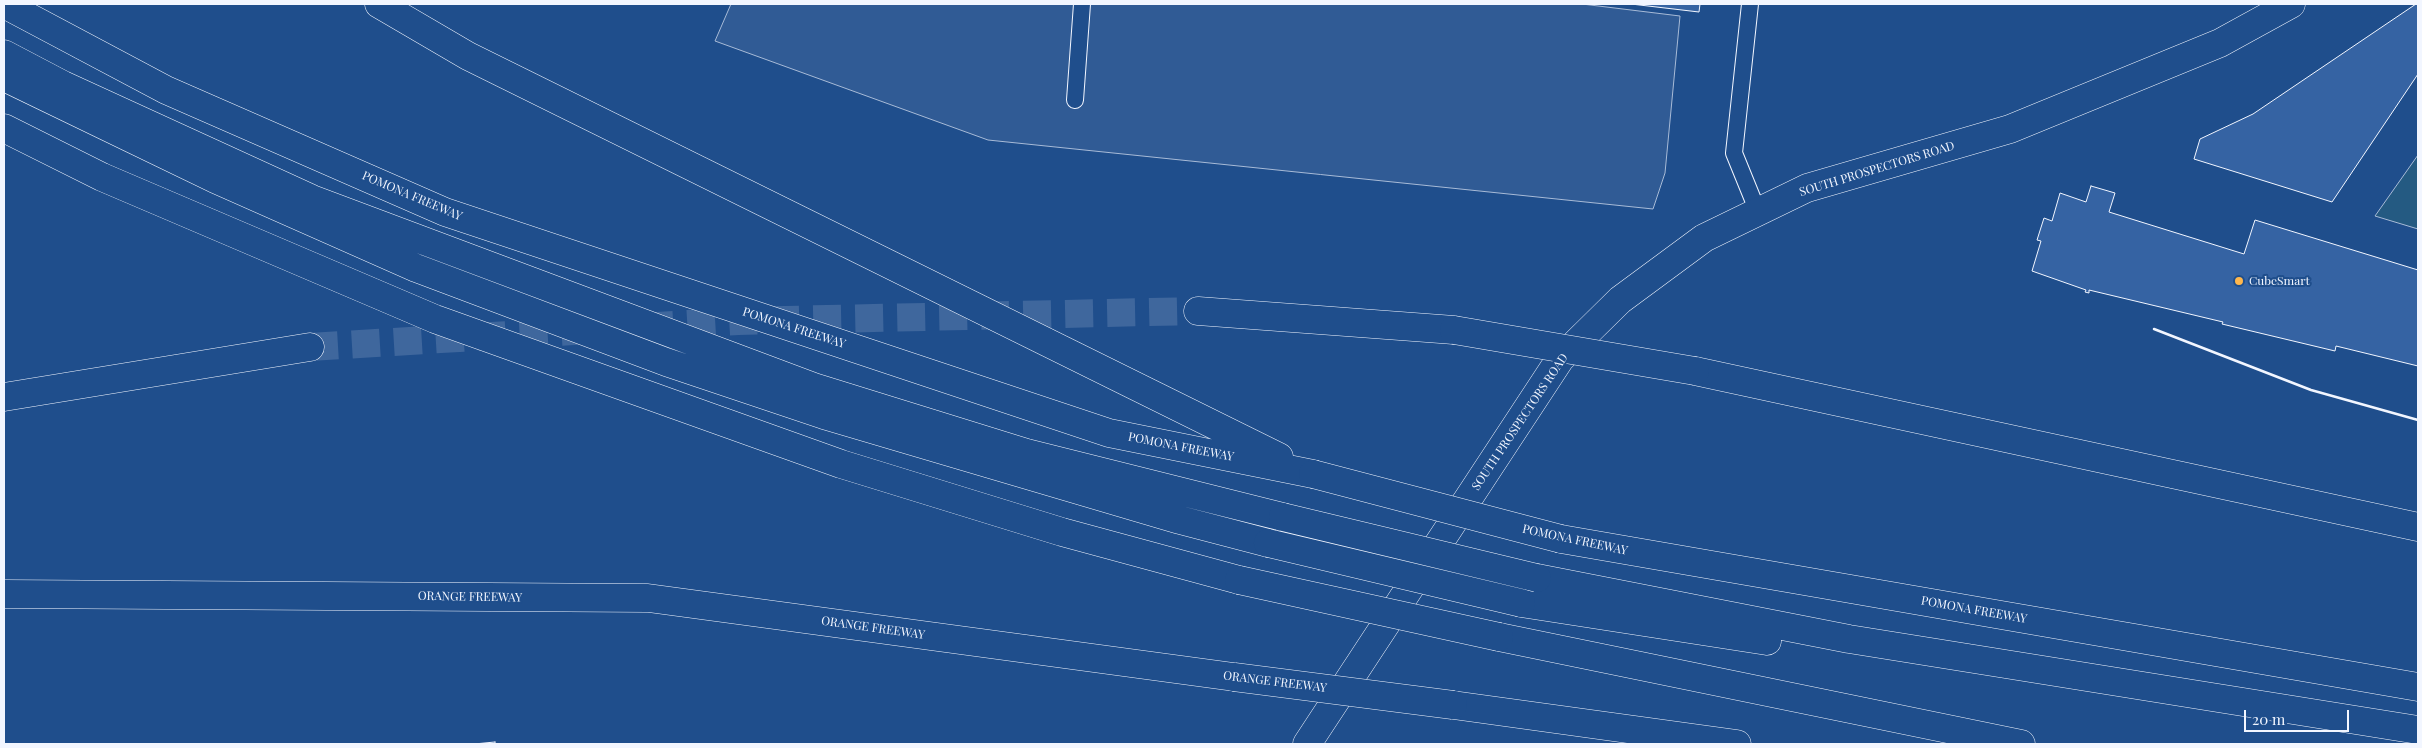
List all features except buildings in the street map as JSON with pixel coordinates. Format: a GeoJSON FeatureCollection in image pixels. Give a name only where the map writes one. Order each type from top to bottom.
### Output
{"type":"FeatureCollection","features":[{"type":"Feature","properties":{"kind":"main road","name":"POMONA FREEWAY"},"geometry":{"type":"LineString","coordinates":[[4,4],[166,90],[445,212],[1109,433],[1313,474],[1562,540],[2418,687]]}},
{"type":"Feature","properties":{"kind":"main road"},"geometry":{"type":"LineString","coordinates":[[379,4],[477,60],[1313,474]]}},
{"type":"Feature","properties":{"kind":"main road","name":"SOUTH PROSPECTORS ROAD"},"geometry":{"type":"LineString","coordinates":[[1307,744],[1560,359],[1620,300],[1704,238],[1807,188],[2010,129],[2220,43],[2290,4]]}},
{"type":"Feature","properties":{"kind":"main road"},"geometry":{"type":"LineString","coordinates":[[4,54],[64,85],[312,199],[814,387],[1027,453],[1537,578],[1848,639],[2418,730]]}},
{"type":"Feature","properties":{"kind":"main road"},"geometry":{"type":"LineString","coordinates":[[4,77],[215,179],[416,268],[666,362],[834,418],[1180,520],[1268,543],[1522,603],[2390,744]]}},
{"type":"Feature","properties":{"kind":"main road"},"geometry":{"type":"LineString","coordinates":[[4,128],[102,176],[444,323],[841,464],[1062,532],[1239,580],[1499,637],[2021,744]]}},
{"type":"Feature","properties":{"kind":"main road"},"geometry":{"type":"LineString","coordinates":[[1198,311],[1454,330],[1695,371],[2418,527]]}},
{"type":"Feature","properties":{"kind":"main road"},"geometry":{"type":"LineString","coordinates":[[4,397],[310,347]]}},
{"type":"Feature","properties":{"kind":"main road","name":"ORANGE FREEWAY"},"geometry":{"type":"LineString","coordinates":[[4,594],[648,598],[1737,744]]}},
{"type":"Feature","properties":{"kind":"lane"},"geometry":{"type":"LineString","coordinates":[[1074,100],[1082,4]]}},
{"type":"Feature","properties":{"kind":"lane"},"geometry":{"type":"LineString","coordinates":[[1750,4],[1734,153],[1758,212]]}},
{"type":"Feature","properties":{"kind":"shaded area"},"geometry":{"type":"Polygon","coordinates":[[[731,4],[1582,4],[1680,16],[1665,173],[1653,209],[988,140],[715,41],[731,4]]]}},
{"type":"Feature","properties":{"kind":"shaded area"},"geometry":{"type":"Polygon","coordinates":[[[2418,155],[2418,229],[2375,216],[2418,155]]]}},
{"type":"Feature","properties":{"kind":"tunnel"},"geometry":{"type":"LineString","coordinates":[[310,347],[738,321],[1198,311]]}},
{"type":"Feature","properties":{"kind":"wall"},"geometry":{"type":"LineString","coordinates":[[2154,329],[2311,390],[2418,420]]}},
{"type":"Feature","properties":{"kind":"place","name":"CubeSmart"},"geometry":{"type":"Point","coordinates":[2239,281]}}]}
